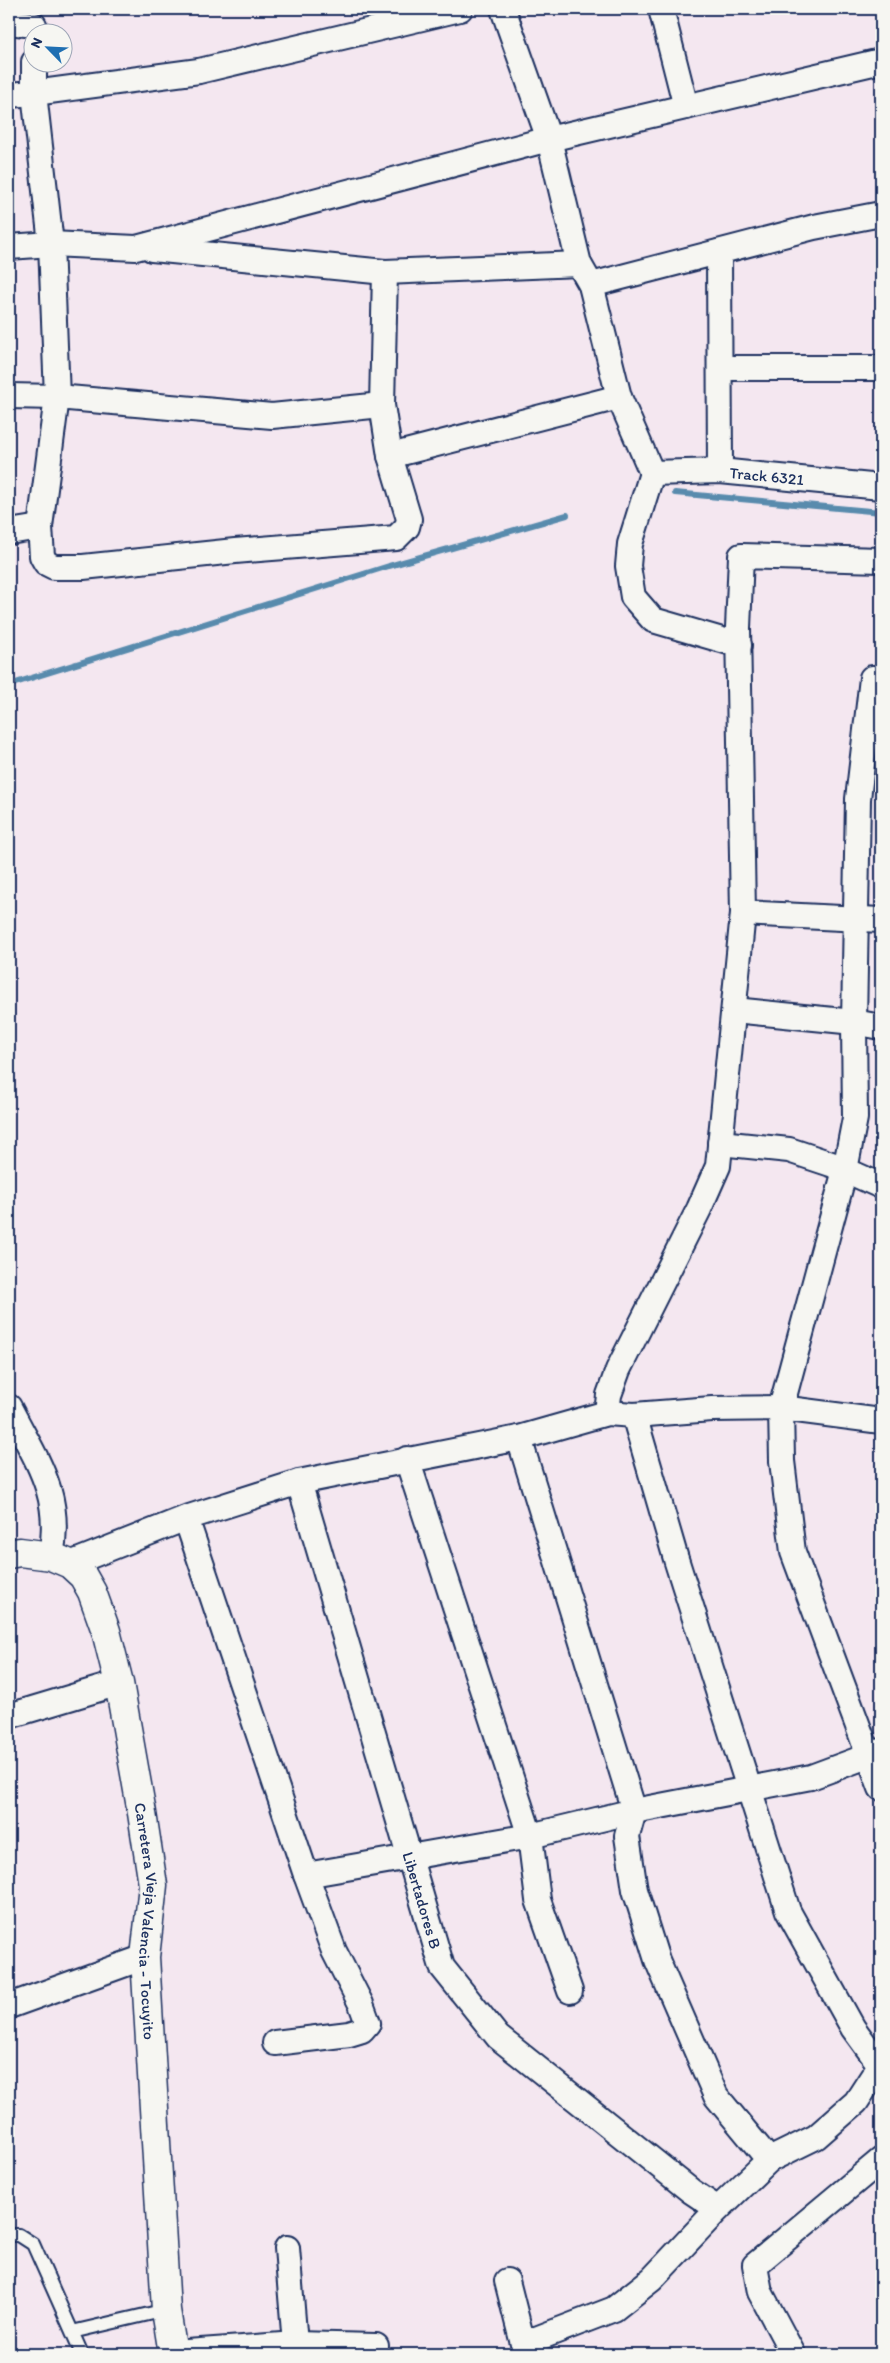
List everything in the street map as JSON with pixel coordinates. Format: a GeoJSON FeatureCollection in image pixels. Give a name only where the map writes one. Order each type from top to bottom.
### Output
{"type":"FeatureCollection","features":[{"type":"Feature","properties":{"kind":"street"},"geometry":{"type":"LineString","coordinates":[[9,95],[34,94],[200,70],[460,9]]}},
{"type":"Feature","properties":{"kind":"street"},"geometry":{"type":"LineString","coordinates":[[503,9],[549,139],[579,264],[591,285],[619,397],[652,473],[630,544],[628,566],[633,597],[653,620],[739,645]]}},
{"type":"Feature","properties":{"kind":"street"},"geometry":{"type":"LineString","coordinates":[[661,9],[686,107]]}},
{"type":"Feature","properties":{"kind":"street"},"geometry":{"type":"LineString","coordinates":[[9,22],[22,22]]}},
{"type":"Feature","properties":{"kind":"street"},"geometry":{"type":"LineString","coordinates":[[136,248],[549,139],[881,61]]}},
{"type":"Feature","properties":{"kind":"street"},"geometry":{"type":"LineString","coordinates":[[34,72],[34,94],[51,244],[57,397],[40,527],[42,556],[46,563],[54,567],[83,567],[235,551],[396,538],[407,527],[409,519],[390,456],[382,406],[385,272]]}},
{"type":"Feature","properties":{"kind":"street"},"geometry":{"type":"LineString","coordinates":[[591,285],[814,227],[881,214]]}},
{"type":"Feature","properties":{"kind":"street"},"geometry":{"type":"LineString","coordinates":[[9,247],[51,244],[136,248],[385,272],[579,264]]}},
{"type":"Feature","properties":{"kind":"street"},"geometry":{"type":"LineString","coordinates":[[719,252],[720,471]]}},
{"type":"Feature","properties":{"kind":"street"},"geometry":{"type":"LineString","coordinates":[[721,368],[881,368]]}},
{"type":"Feature","properties":{"kind":"street"},"geometry":{"type":"LineString","coordinates":[[9,396],[57,397],[272,416],[382,406]]}},
{"type":"Feature","properties":{"kind":"street"},"geometry":{"type":"LineString","coordinates":[[390,456],[619,397]]}},
{"type":"Feature","properties":{"kind":"street","name":"Track 6321"},"geometry":{"type":"LineString","coordinates":[[652,473],[720,471],[881,487]]}},
{"type":"Feature","properties":{"kind":"street"},"geometry":{"type":"LineString","coordinates":[[9,532],[40,527]]}},
{"type":"Feature","properties":{"kind":"street"},"geometry":{"type":"LineString","coordinates":[[606,1413],[609,1394],[618,1370],[699,1209],[718,1166],[743,913],[739,645],[741,556],[881,560]]}},
{"type":"Feature","properties":{"kind":"street"},"geometry":{"type":"LineString","coordinates":[[881,679],[872,678],[858,798],[854,1022],[856,1118],[845,1170],[781,1408],[782,1460],[793,1552],[875,1754],[881,1788]]}},
{"type":"Feature","properties":{"kind":"street"},"geometry":{"type":"LineString","coordinates":[[743,913],[881,920]]}},
{"type":"Feature","properties":{"kind":"street"},"geometry":{"type":"LineString","coordinates":[[734,1010],[854,1022],[881,1027]]}},
{"type":"Feature","properties":{"kind":"street"},"geometry":{"type":"LineString","coordinates":[[720,1142],[789,1150],[845,1170],[881,1186]]}},
{"type":"Feature","properties":{"kind":"street"},"geometry":{"type":"LineString","coordinates":[[9,1407],[47,1482],[52,1497],[61,1560]]}},
{"type":"Feature","properties":{"kind":"street"},"geometry":{"type":"LineString","coordinates":[[9,1554],[20,1552],[61,1560],[299,1482],[519,1438],[606,1413],[634,1415],[712,1409],[781,1408],[881,1421]]}},
{"type":"Feature","properties":{"kind":"street"},"geometry":{"type":"LineString","coordinates":[[507,2281],[523,2344],[614,2310],[652,2279],[718,2209],[769,2160],[816,2137],[856,2102],[880,2065],[853,2028],[788,1911],[676,1559],[634,1415]]}},
{"type":"Feature","properties":{"kind":"street"},"geometry":{"type":"LineString","coordinates":[[519,1438],[634,1811],[627,1836],[635,1890],[657,1960],[716,2096],[769,2160]]}},
{"type":"Feature","properties":{"kind":"street"},"geometry":{"type":"LineString","coordinates":[[407,1459],[530,1836],[538,1900],[570,1990]]}},
{"type":"Feature","properties":{"kind":"street","name":"Libertadores B"},"geometry":{"type":"LineString","coordinates":[[299,1482],[442,1966],[498,2037],[691,2191],[718,2209]]}},
{"type":"Feature","properties":{"kind":"street"},"geometry":{"type":"LineString","coordinates":[[186,1518],[306,1875],[334,1951],[361,2004],[368,2023],[362,2030],[349,2034],[276,2043]]}},
{"type":"Feature","properties":{"kind":"street","name":"Carretera Vieja Valencia - Tocuyito"},"geometry":{"type":"LineString","coordinates":[[61,1560],[83,1576],[92,1592],[106,1631],[119,1683],[153,1885],[146,1957],[166,2310],[173,2354]]}},
{"type":"Feature","properties":{"kind":"street"},"geometry":{"type":"LineString","coordinates":[[9,1716],[119,1683]]}},
{"type":"Feature","properties":{"kind":"street"},"geometry":{"type":"LineString","coordinates":[[306,1875],[530,1836],[634,1811],[811,1777],[875,1754]]}},
{"type":"Feature","properties":{"kind":"street"},"geometry":{"type":"LineString","coordinates":[[9,2006],[146,1957]]}},
{"type":"Feature","properties":{"kind":"street"},"geometry":{"type":"LineString","coordinates":[[792,2354],[760,2292],[755,2265],[881,2160]]}},
{"type":"Feature","properties":{"kind":"street"},"geometry":{"type":"LineString","coordinates":[[287,2248],[295,2344]]}},
{"type":"Feature","properties":{"kind":"street"},"geometry":{"type":"LineString","coordinates":[[173,2354],[295,2344],[376,2346]]}},
{"type":"Feature","properties":{"kind":"lane"},"geometry":{"type":"LineString","coordinates":[[9,2235],[19,2235],[33,2244],[82,2354]]}},
{"type":"Feature","properties":{"kind":"lane"},"geometry":{"type":"LineString","coordinates":[[72,2332],[166,2310]]}},
{"type":"Feature","properties":{"kind":"waterway"},"geometry":{"type":"LineString","coordinates":[[675,493],[881,512]]}},
{"type":"Feature","properties":{"kind":"waterway"},"geometry":{"type":"LineString","coordinates":[[9,685],[389,566],[567,515]]}}]}
